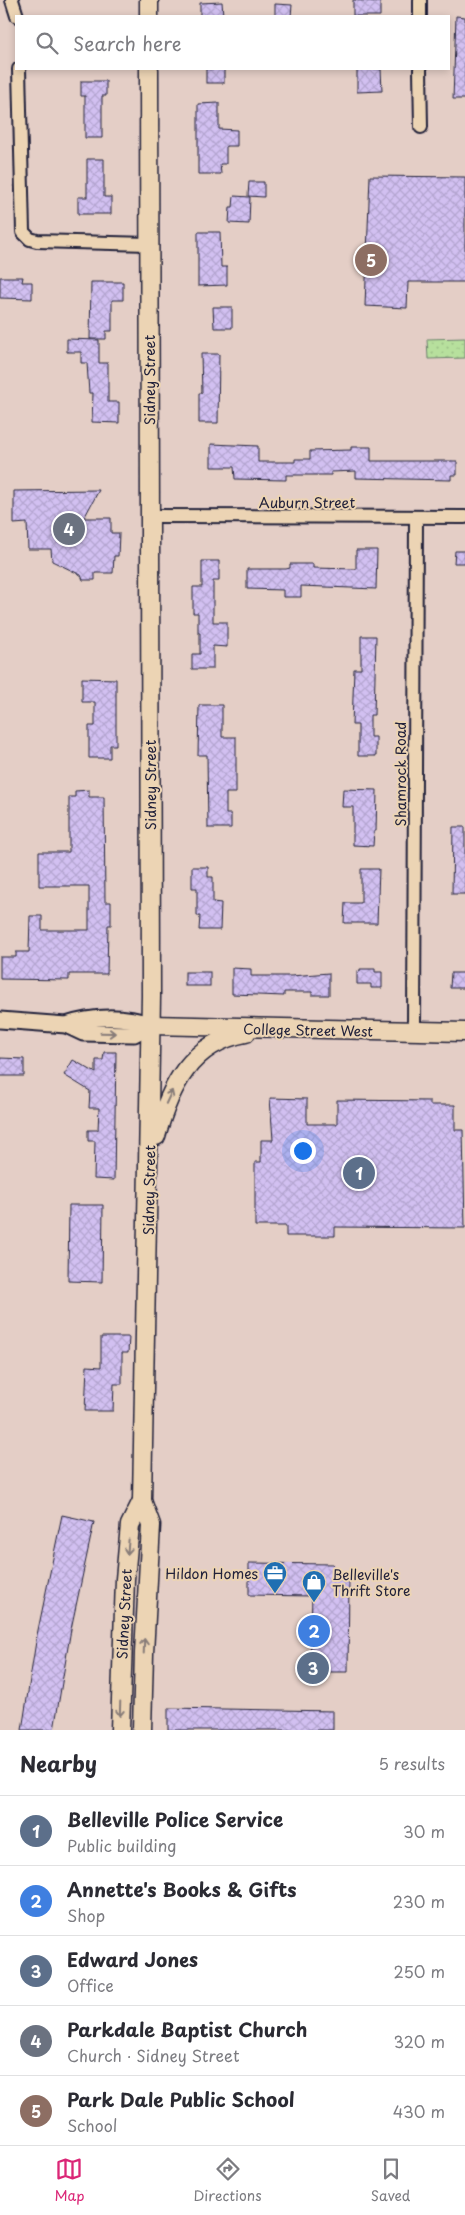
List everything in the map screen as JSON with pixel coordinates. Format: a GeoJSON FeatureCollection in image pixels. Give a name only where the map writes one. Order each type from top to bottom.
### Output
{"type":"FeatureCollection","features":[{"type":"Feature","properties":{"kind":"main road"},"geometry":{"type":"LineString","coordinates":[[149,0],[149,15]]}},
{"type":"Feature","properties":{"kind":"main road","name":"Sidney Street"},"geometry":{"type":"LineString","coordinates":[[142,1730],[144,1634],[151,1526],[142,1501],[150,1160],[149,70]]}},
{"type":"Feature","properties":{"kind":"main road","name":"College Street West"},"geometry":{"type":"LineString","coordinates":[[150,1025],[465,1032]]}},
{"type":"Feature","properties":{"kind":"main road"},"geometry":{"type":"LineString","coordinates":[[150,1160],[166,1101],[180,1074],[209,1048],[233,1035],[266,1029]]}},
{"type":"Feature","properties":{"kind":"main road","name":"Sidney Street"},"geometry":{"type":"LineString","coordinates":[[120,1730],[125,1579],[130,1525],[142,1501]]}},
{"type":"Feature","properties":{"kind":"street"},"geometry":{"type":"LineString","coordinates":[[12,0],[17,15]]}},
{"type":"Feature","properties":{"kind":"street"},"geometry":{"type":"LineString","coordinates":[[420,0],[420,15]]}},
{"type":"Feature","properties":{"kind":"street"},"geometry":{"type":"LineString","coordinates":[[19,70],[23,232],[30,239],[37,240],[149,244]]}},
{"type":"Feature","properties":{"kind":"street"},"geometry":{"type":"LineString","coordinates":[[420,70],[421,127]]}},
{"type":"Feature","properties":{"kind":"street","name":"Auburn Street"},"geometry":{"type":"LineString","coordinates":[[149,516],[465,517]]}},
{"type":"Feature","properties":{"kind":"street","name":"Shamrock Road"},"geometry":{"type":"LineString","coordinates":[[414,1032],[416,517]]}},
{"type":"Feature","properties":{"kind":"street","name":"College Street West"},"geometry":{"type":"LineString","coordinates":[[0,1020],[66,1025],[83,1019],[134,1018],[150,1025]]}},
{"type":"Feature","properties":{"kind":"green space"},"geometry":{"type":"Polygon","coordinates":[[[465,338],[465,358],[428,359],[427,339],[465,338]]]}},
{"type":"Feature","properties":{"kind":"building"},"geometry":{"type":"Polygon","coordinates":[[[353,0],[380,2],[380,15],[353,15],[353,0]]]}},
{"type":"Feature","properties":{"kind":"building"},"geometry":{"type":"Polygon","coordinates":[[[222,2],[223,15],[200,15],[200,3],[222,2]]]}},
{"type":"Feature","properties":{"kind":"building"},"geometry":{"type":"Polygon","coordinates":[[[275,4],[292,5],[291,15],[275,15],[275,4]]]}},
{"type":"Feature","properties":{"kind":"building"},"geometry":{"type":"Polygon","coordinates":[[[456,16],[465,17],[465,99],[453,99],[456,16]]]}},
{"type":"Feature","properties":{"kind":"building"},"geometry":{"type":"Polygon","coordinates":[[[206,70],[224,70],[224,83],[206,83],[206,70]]]}},
{"type":"Feature","properties":{"kind":"building"},"geometry":{"type":"Polygon","coordinates":[[[357,70],[381,70],[382,91],[357,92],[357,70]]]}},
{"type":"Feature","properties":{"kind":"building"},"geometry":{"type":"Polygon","coordinates":[[[81,81],[106,81],[106,96],[102,96],[102,138],[85,138],[85,96],[81,96],[81,81]]]}},
{"type":"Feature","properties":{"kind":"building"},"geometry":{"type":"Polygon","coordinates":[[[219,103],[219,129],[237,130],[237,146],[226,146],[226,164],[220,164],[221,174],[198,174],[198,104],[219,103]]]}},
{"type":"Feature","properties":{"kind":"building"},"geometry":{"type":"Polygon","coordinates":[[[87,159],[104,159],[104,197],[111,197],[111,214],[78,214],[78,197],[87,197],[87,159]]]}},
{"type":"Feature","properties":{"kind":"building"},"geometry":{"type":"Polygon","coordinates":[[[370,176],[465,177],[465,282],[408,282],[407,308],[365,306],[370,176]]]}},
{"type":"Feature","properties":{"kind":"building"},"geometry":{"type":"Polygon","coordinates":[[[249,182],[264,182],[264,197],[248,196],[249,182]]]}},
{"type":"Feature","properties":{"kind":"building"},"geometry":{"type":"Polygon","coordinates":[[[234,196],[250,197],[249,224],[229,223],[230,207],[233,207],[234,196]]]}},
{"type":"Feature","properties":{"kind":"building"},"geometry":{"type":"Polygon","coordinates":[[[198,232],[220,232],[221,267],[227,267],[227,285],[198,286],[198,232]]]}},
{"type":"Feature","properties":{"kind":"building"},"geometry":{"type":"Polygon","coordinates":[[[0,277],[23,277],[22,282],[32,282],[32,299],[0,298],[0,277]]]}},
{"type":"Feature","properties":{"kind":"building"},"geometry":{"type":"Polygon","coordinates":[[[91,282],[123,282],[123,300],[112,300],[112,331],[106,331],[106,339],[90,339],[91,282]]]}},
{"type":"Feature","properties":{"kind":"building"},"geometry":{"type":"Polygon","coordinates":[[[213,307],[232,307],[232,328],[214,328],[213,307]]]}},
{"type":"Feature","properties":{"kind":"building"},"geometry":{"type":"Polygon","coordinates":[[[67,339],[99,340],[99,363],[108,363],[108,402],[119,402],[119,423],[92,422],[93,393],[89,393],[87,363],[81,363],[81,352],[67,352],[67,339]]]}},
{"type":"Feature","properties":{"kind":"building"},"geometry":{"type":"Polygon","coordinates":[[[201,354],[219,354],[218,423],[199,423],[199,393],[202,393],[201,354]]]}},
{"type":"Feature","properties":{"kind":"building"},"geometry":{"type":"Polygon","coordinates":[[[211,444],[258,446],[258,462],[295,462],[295,459],[310,459],[310,451],[351,450],[351,447],[371,447],[371,461],[457,461],[457,475],[451,475],[451,480],[356,478],[356,471],[331,472],[331,475],[286,475],[286,480],[235,479],[234,467],[211,467],[211,444]]]}},
{"type":"Feature","properties":{"kind":"building"},"geometry":{"type":"Polygon","coordinates":[[[99,490],[84,518],[111,518],[111,533],[119,533],[118,556],[114,556],[113,573],[95,573],[95,580],[83,580],[81,575],[52,561],[51,549],[28,549],[27,523],[14,524],[14,491],[99,490]]]}},
{"type":"Feature","properties":{"kind":"building"},"geometry":{"type":"Polygon","coordinates":[[[356,550],[377,550],[376,589],[301,586],[301,597],[283,597],[283,590],[247,589],[247,569],[286,569],[290,568],[290,564],[313,564],[313,568],[356,569],[356,550]]]}},
{"type":"Feature","properties":{"kind":"building"},"geometry":{"type":"Polygon","coordinates":[[[455,551],[465,551],[465,563],[454,563],[455,551]]]}},
{"type":"Feature","properties":{"kind":"building"},"geometry":{"type":"Polygon","coordinates":[[[202,561],[219,561],[219,581],[213,581],[213,622],[227,622],[227,647],[213,646],[213,669],[192,669],[192,654],[200,654],[198,613],[193,613],[193,587],[202,587],[202,561]]]}},
{"type":"Feature","properties":{"kind":"building"},"geometry":{"type":"Polygon","coordinates":[[[361,636],[376,636],[374,715],[370,715],[370,737],[376,737],[376,756],[358,756],[358,725],[352,725],[354,669],[361,669],[361,636]]]}},
{"type":"Feature","properties":{"kind":"building"},"geometry":{"type":"Polygon","coordinates":[[[82,678],[116,679],[116,745],[110,745],[110,758],[89,758],[89,726],[95,726],[95,702],[82,702],[82,678]]]}},
{"type":"Feature","properties":{"kind":"building"},"geometry":{"type":"Polygon","coordinates":[[[199,705],[222,705],[222,737],[236,737],[236,793],[226,793],[226,814],[231,814],[231,828],[208,828],[207,755],[198,755],[199,705]]]}},
{"type":"Feature","properties":{"kind":"building"},"geometry":{"type":"Polygon","coordinates":[[[343,789],[377,790],[376,831],[374,831],[373,846],[353,845],[353,807],[342,807],[343,789]]]}},
{"type":"Feature","properties":{"kind":"building"},"geometry":{"type":"Polygon","coordinates":[[[89,790],[89,797],[104,797],[105,902],[111,902],[111,925],[108,925],[107,974],[69,974],[69,980],[0,979],[0,957],[16,957],[16,952],[29,952],[30,916],[42,916],[42,930],[89,930],[89,886],[39,886],[39,852],[69,852],[69,797],[75,797],[75,791],[89,790]]]}},
{"type":"Feature","properties":{"kind":"building"},"geometry":{"type":"Polygon","coordinates":[[[453,827],[465,827],[465,894],[452,894],[453,827]]]}},
{"type":"Feature","properties":{"kind":"building"},"geometry":{"type":"Polygon","coordinates":[[[192,867],[208,867],[208,877],[213,877],[213,902],[221,903],[220,930],[199,930],[200,916],[197,916],[197,888],[192,888],[192,867]]]}},
{"type":"Feature","properties":{"kind":"building"},"geometry":{"type":"Polygon","coordinates":[[[361,869],[379,869],[377,923],[344,923],[345,903],[361,903],[361,869]]]}},
{"type":"Feature","properties":{"kind":"building"},"geometry":{"type":"Polygon","coordinates":[[[232,968],[251,969],[251,976],[291,976],[329,973],[329,995],[312,995],[312,992],[284,992],[284,996],[232,994],[232,968]]]}},
{"type":"Feature","properties":{"kind":"building"},"geometry":{"type":"Polygon","coordinates":[[[360,969],[375,969],[375,972],[382,972],[382,988],[371,988],[371,984],[357,984],[357,971],[360,972],[360,969]]]}},
{"type":"Feature","properties":{"kind":"building"},"geometry":{"type":"Polygon","coordinates":[[[185,972],[210,972],[210,986],[185,986],[185,972]]]}},
{"type":"Feature","properties":{"kind":"building"},"geometry":{"type":"Polygon","coordinates":[[[451,973],[465,973],[465,988],[450,988],[451,973]]]}},
{"type":"Feature","properties":{"kind":"building"},"geometry":{"type":"Polygon","coordinates":[[[104,1052],[116,1052],[114,1180],[94,1179],[95,1141],[88,1141],[88,1130],[98,1130],[99,1108],[89,1108],[90,1091],[64,1075],[73,1060],[96,1073],[96,1060],[103,1060],[104,1052]]]}},
{"type":"Feature","properties":{"kind":"building"},"geometry":{"type":"Polygon","coordinates":[[[0,1058],[24,1059],[24,1076],[0,1076],[0,1058]]]}},
{"type":"Feature","properties":{"kind":"building"},"geometry":{"type":"Polygon","coordinates":[[[270,1098],[307,1099],[307,1124],[337,1124],[337,1100],[430,1101],[430,1105],[455,1105],[455,1130],[463,1130],[465,1228],[335,1227],[335,1236],[286,1236],[286,1226],[255,1226],[255,1162],[261,1162],[261,1140],[273,1140],[270,1098]]]}},
{"type":"Feature","properties":{"kind":"building"},"geometry":{"type":"Polygon","coordinates":[[[69,1205],[103,1205],[102,1282],[68,1281],[69,1205]]]}},
{"type":"Feature","properties":{"kind":"building"},"geometry":{"type":"Polygon","coordinates":[[[101,1337],[129,1337],[128,1353],[122,1353],[122,1384],[114,1384],[113,1411],[85,1411],[87,1366],[101,1367],[101,1337]]]}},
{"type":"Feature","properties":{"kind":"building"},"geometry":{"type":"Polygon","coordinates":[[[62,1515],[94,1522],[71,1629],[54,1730],[22,1730],[37,1635],[62,1515]]]}},
{"type":"Feature","properties":{"kind":"building"},"geometry":{"type":"Polygon","coordinates":[[[249,1563],[333,1564],[349,1580],[348,1672],[310,1672],[312,1596],[249,1595],[249,1563]]]}},
{"type":"Feature","properties":{"kind":"building"},"geometry":{"type":"Polygon","coordinates":[[[168,1708],[333,1711],[333,1730],[168,1730],[168,1708]]]}},
{"type":"Feature","properties":{"kind":"place","name":"Park Dale Public School"},"geometry":{"type":"Point","coordinates":[371,260]}},
{"type":"Feature","properties":{"kind":"place","name":"Parkdale Baptist Church"},"geometry":{"type":"Point","coordinates":[69,529]}},
{"type":"Feature","properties":{"kind":"place","name":"Belleville Police Service"},"geometry":{"type":"Point","coordinates":[359,1173]}},
{"type":"Feature","properties":{"kind":"place","name":"Hildon Homes"},"geometry":{"type":"Point","coordinates":[275,1594]}},
{"type":"Feature","properties":{"kind":"place","name":"Belleville's Thrift Store"},"geometry":{"type":"Point","coordinates":[314,1603]}},
{"type":"Feature","properties":{"kind":"place","name":"Annette's Books & Gifts"},"geometry":{"type":"Point","coordinates":[314,1631]}},
{"type":"Feature","properties":{"kind":"place","name":"Edward Jones"},"geometry":{"type":"Point","coordinates":[313,1668]}}]}
